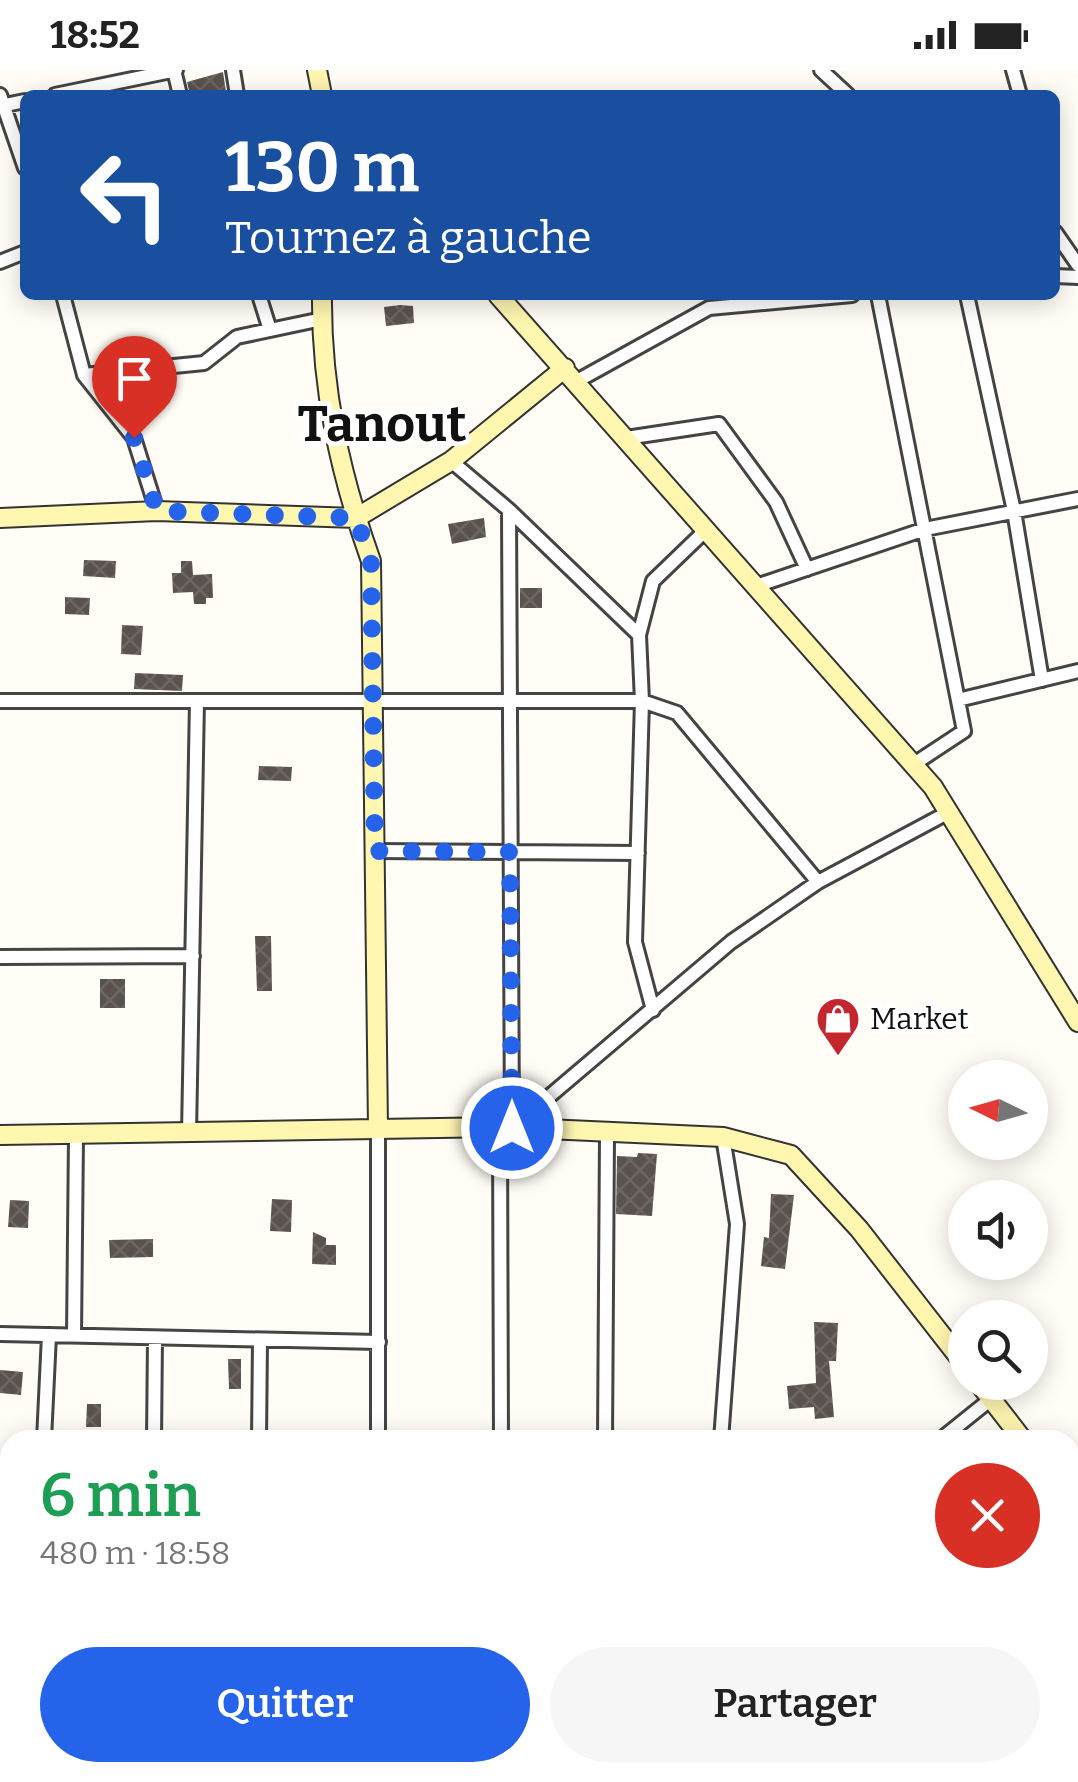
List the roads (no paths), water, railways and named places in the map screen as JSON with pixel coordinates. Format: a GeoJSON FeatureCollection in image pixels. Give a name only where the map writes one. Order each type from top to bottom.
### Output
{"type":"FeatureCollection","features":[{"type":"Feature","properties":{"kind":"street"},"geometry":{"type":"LineString","coordinates":[[79,90],[175,70]]}},
{"type":"Feature","properties":{"kind":"street"},"geometry":{"type":"LineString","coordinates":[[821,70],[834,77]]}},
{"type":"Feature","properties":{"kind":"street"},"geometry":{"type":"LineString","coordinates":[[1,102],[20,154]]}},
{"type":"Feature","properties":{"kind":"street"},"geometry":{"type":"LineString","coordinates":[[1060,239],[1078,265]]}},
{"type":"Feature","properties":{"kind":"street"},"geometry":{"type":"LineString","coordinates":[[64,300],[84,375],[134,438],[157,511]]}},
{"type":"Feature","properties":{"kind":"street"},"geometry":{"type":"LineString","coordinates":[[261,300],[270,330]]}},
{"type":"Feature","properties":{"kind":"street"},"geometry":{"type":"LineString","coordinates":[[322,300],[326,378],[342,476],[371,561],[378,1430]]}},
{"type":"Feature","properties":{"kind":"street"},"geometry":{"type":"LineString","coordinates":[[503,300],[914,764],[949,812],[1078,1022]]}},
{"type":"Feature","properties":{"kind":"street"},"geometry":{"type":"LineString","coordinates":[[0,518],[157,511],[356,518],[452,461],[571,374],[709,308],[797,300]]}},
{"type":"Feature","properties":{"kind":"street"},"geometry":{"type":"LineString","coordinates":[[879,300],[964,732],[914,764]]}},
{"type":"Feature","properties":{"kind":"street"},"geometry":{"type":"LineString","coordinates":[[969,300],[1014,512],[1042,680]]}},
{"type":"Feature","properties":{"kind":"street"},"geometry":{"type":"LineString","coordinates":[[84,375],[204,362],[237,337],[322,319]]}},
{"type":"Feature","properties":{"kind":"street"},"geometry":{"type":"LineString","coordinates":[[626,438],[719,424],[776,502],[807,568]]}},
{"type":"Feature","properties":{"kind":"street"},"geometry":{"type":"LineString","coordinates":[[452,461],[509,510],[638,636]]}},
{"type":"Feature","properties":{"kind":"street"},"geometry":{"type":"LineString","coordinates":[[756,586],[925,529],[1078,499]]}},
{"type":"Feature","properties":{"kind":"street"},"geometry":{"type":"LineString","coordinates":[[501,1430],[510,852],[509,510]]}},
{"type":"Feature","properties":{"kind":"street"},"geometry":{"type":"LineString","coordinates":[[653,1010],[636,942],[642,701],[638,636],[654,581],[707,529]]}},
{"type":"Feature","properties":{"kind":"street"},"geometry":{"type":"LineString","coordinates":[[958,700],[1078,672]]}},
{"type":"Feature","properties":{"kind":"street"},"geometry":{"type":"LineString","coordinates":[[0,701],[642,701],[677,713],[818,882]]}},
{"type":"Feature","properties":{"kind":"street"},"geometry":{"type":"LineString","coordinates":[[189,1134],[197,701]]}},
{"type":"Feature","properties":{"kind":"street"},"geometry":{"type":"LineString","coordinates":[[506,1128],[731,942],[818,882],[949,812]]}},
{"type":"Feature","properties":{"kind":"street"},"geometry":{"type":"LineString","coordinates":[[375,851],[638,853]]}},
{"type":"Feature","properties":{"kind":"street"},"geometry":{"type":"LineString","coordinates":[[0,957],[193,956]]}},
{"type":"Feature","properties":{"kind":"street"},"geometry":{"type":"LineString","coordinates":[[0,1135],[506,1128],[723,1137],[792,1155],[859,1229],[948,1343]]}},
{"type":"Feature","properties":{"kind":"street"},"geometry":{"type":"LineString","coordinates":[[605,1430],[606,1135]]}},
{"type":"Feature","properties":{"kind":"street"},"geometry":{"type":"LineString","coordinates":[[74,1336],[76,1136]]}},
{"type":"Feature","properties":{"kind":"street"},"geometry":{"type":"LineString","coordinates":[[722,1430],[737,1224],[723,1137]]}},
{"type":"Feature","properties":{"kind":"street"},"geometry":{"type":"LineString","coordinates":[[0,1334],[379,1342]]}},
{"type":"Feature","properties":{"kind":"street"},"geometry":{"type":"LineString","coordinates":[[44,1430],[48,1336]]}},
{"type":"Feature","properties":{"kind":"street"},"geometry":{"type":"LineString","coordinates":[[154,1430],[156,1338]]}},
{"type":"Feature","properties":{"kind":"street"},"geometry":{"type":"LineString","coordinates":[[260,1340],[260,1430]]}},
{"type":"Feature","properties":{"kind":"street"},"geometry":{"type":"LineString","coordinates":[[952,1430],[989,1400]]}},
{"type":"Feature","properties":{"kind":"street"},"geometry":{"type":"LineString","coordinates":[[993,1400],[1015,1430]]}},
{"type":"Feature","properties":{"kind":"place","name":"Market"},"geometry":{"type":"Point","coordinates":[838,1057]}},
{"type":"Feature","properties":{"kind":"district","name":"Tanout"},"geometry":{"type":"Point","coordinates":[382,424]}}]}
